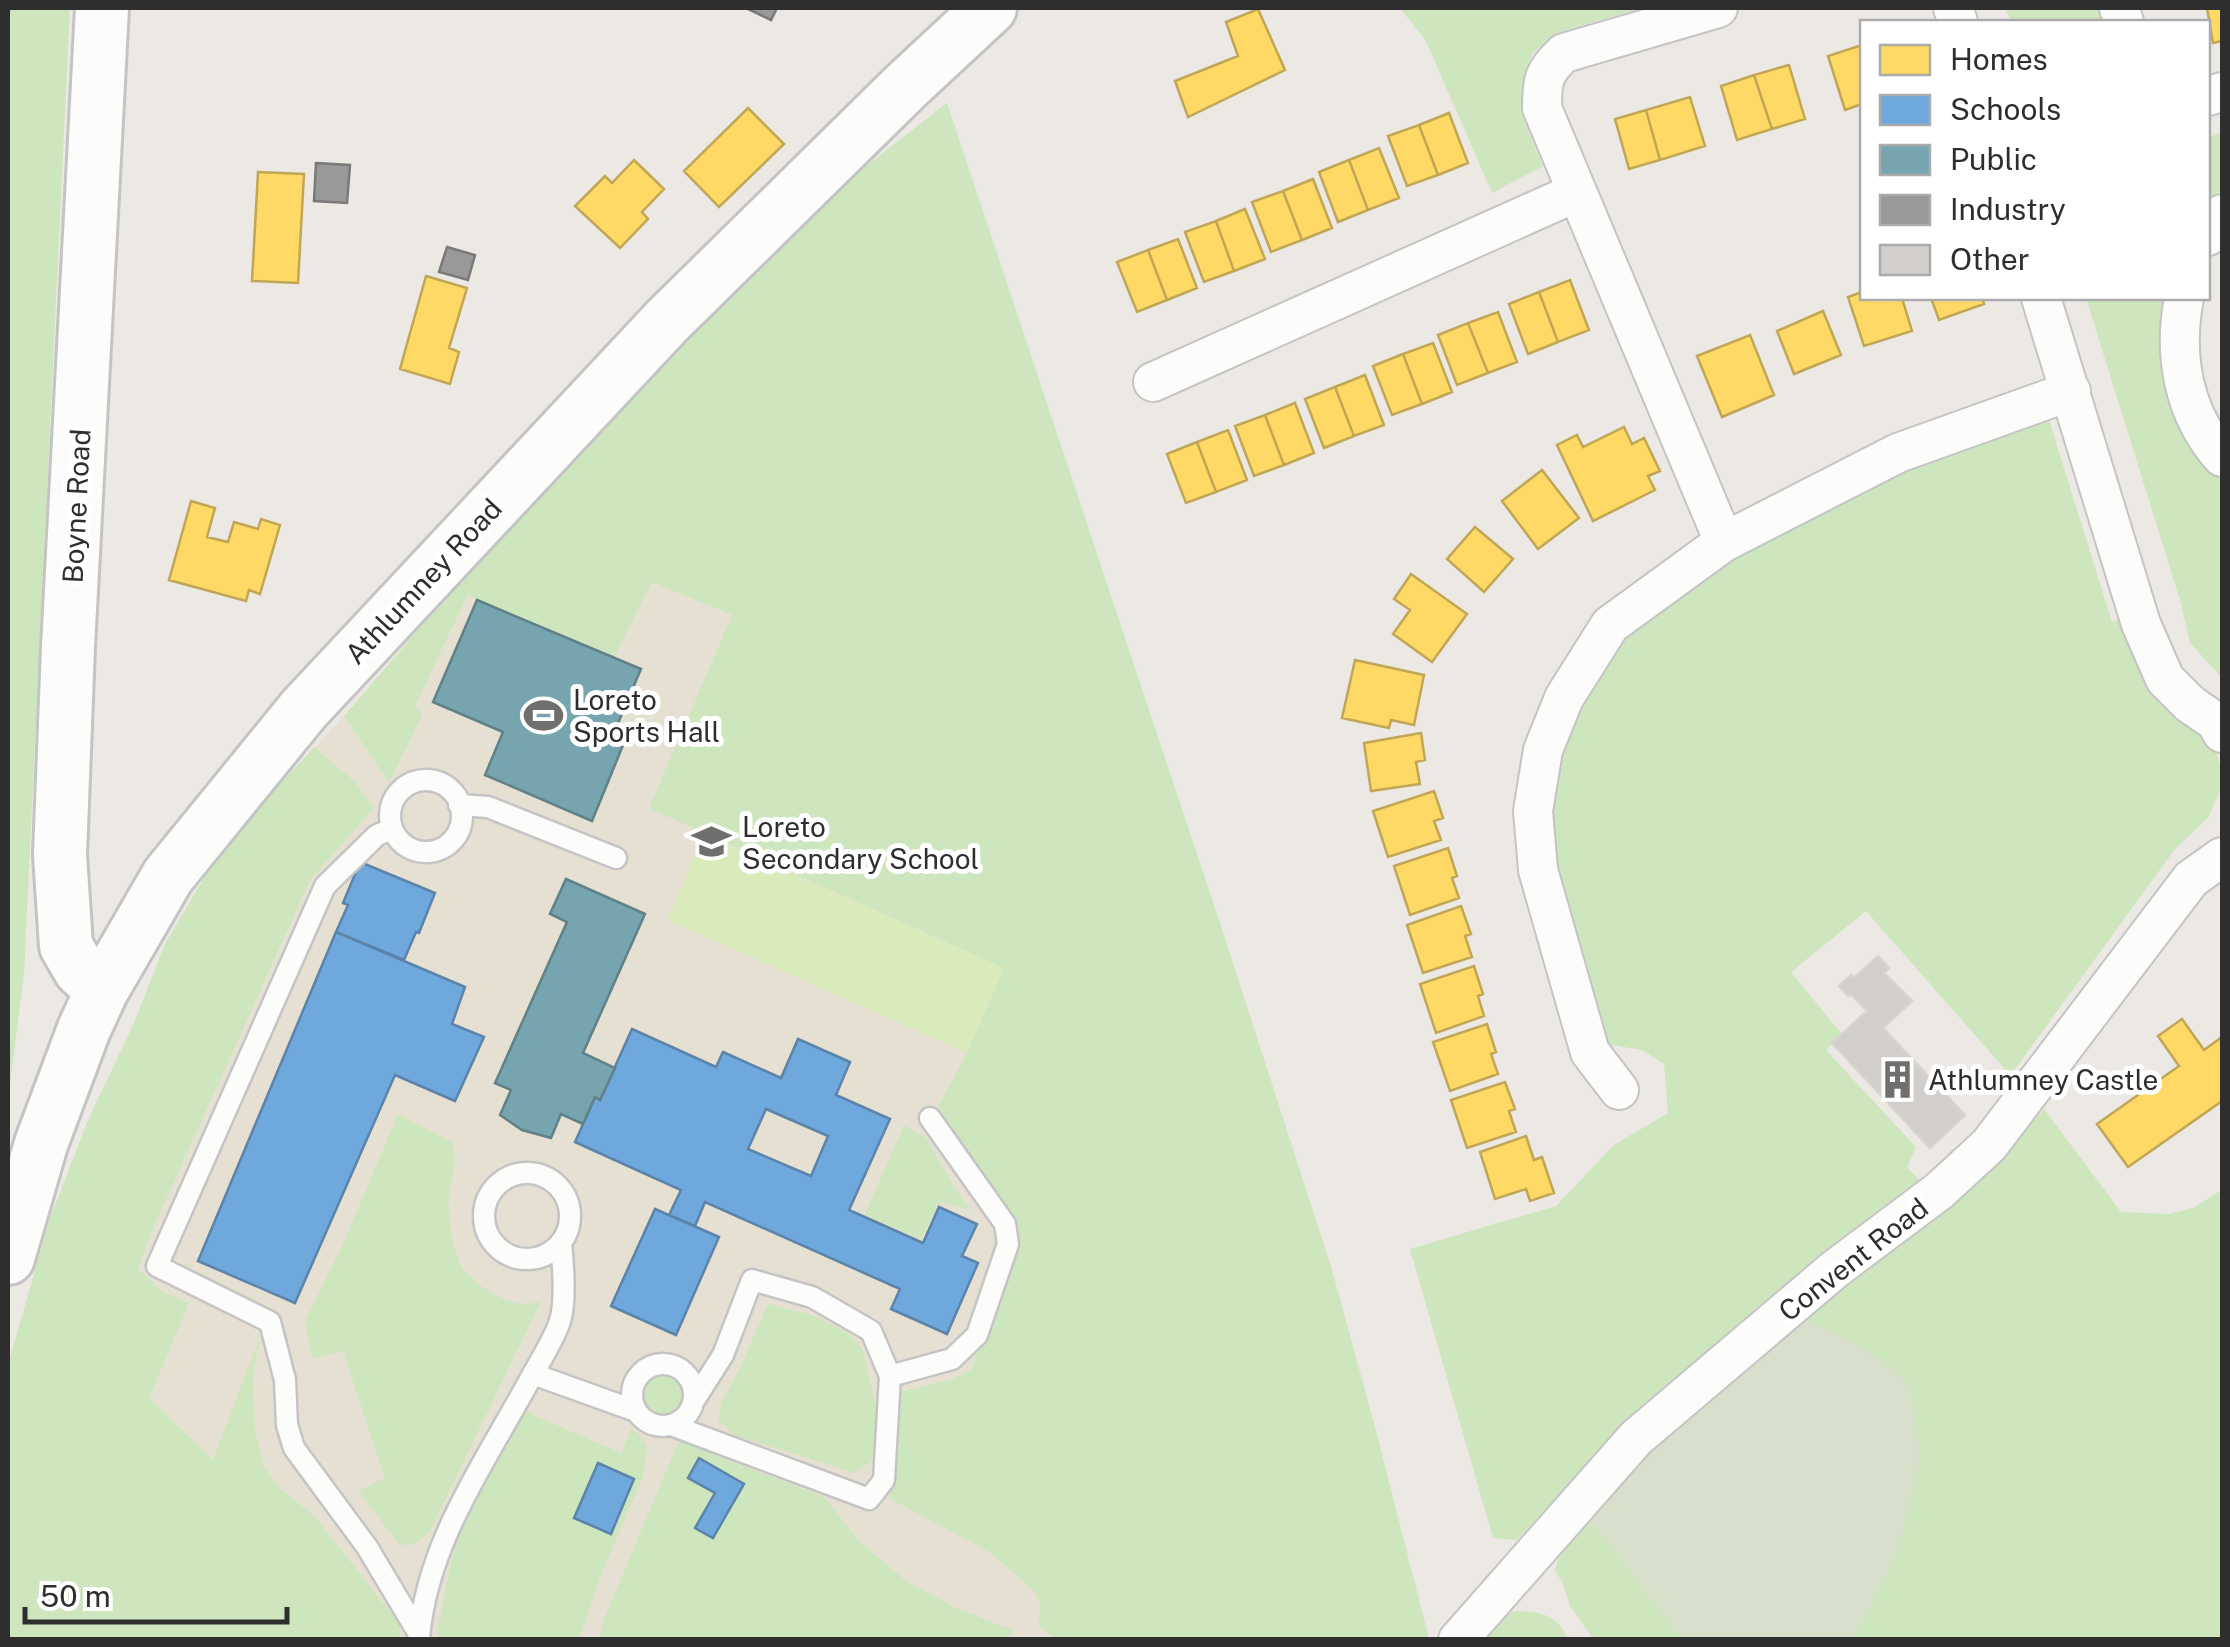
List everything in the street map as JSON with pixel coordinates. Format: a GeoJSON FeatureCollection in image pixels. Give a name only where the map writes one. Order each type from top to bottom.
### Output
{"type":"FeatureCollection","features":[{"type":"Feature","properties":{"kind":"main road","name":"Boyne Road"},"geometry":{"type":"LineString","coordinates":[[102,8],[60,855],[66,946],[80,970],[102,990]]}},
{"type":"Feature","properties":{"kind":"main road","name":"Athlumney Road"},"geometry":{"type":"LineString","coordinates":[[8,1258],[40,1144],[64,1079],[102,990],[168,876],[304,709],[666,321],[990,8]]}},
{"type":"Feature","properties":{"kind":"street"},"geometry":{"type":"LineString","coordinates":[[1718,8],[1564,53],[1551,65],[1542,83],[1542,108],[1724,542]]}},
{"type":"Feature","properties":{"kind":"street"},"geometry":{"type":"LineString","coordinates":[[1154,382],[1577,192]]}},
{"type":"Feature","properties":{"kind":"street"},"geometry":{"type":"LineString","coordinates":[[2043,300],[2141,624],[2165,679],[2216,722],[2222,733]]}},
{"type":"Feature","properties":{"kind":"street"},"geometry":{"type":"LineString","coordinates":[[2184,300],[2178,344],[2182,375],[2192,412],[2222,457]]}},
{"type":"Feature","properties":{"kind":"street"},"geometry":{"type":"LineString","coordinates":[[1619,1090],[1590,1052],[1538,870],[1533,812],[1543,750],[1564,698],[1610,625],[1724,542],[1898,452],[2070,392]]}},
{"type":"Feature","properties":{"kind":"street","name":"Convent Road"},"geometry":{"type":"LineString","coordinates":[[1458,1640],[1636,1438],[1835,1269],[1938,1191],[1988,1145],[2191,879],[2222,856]]}},
{"type":"Feature","properties":{"kind":"lane"},"geometry":{"type":"LineString","coordinates":[[422,780],[436,782],[448,788],[459,805],[460,827],[454,840],[442,849],[415,851],[402,844],[392,829],[391,806],[409,784],[422,780]]}},
{"type":"Feature","properties":{"kind":"lane"},"geometry":{"type":"LineString","coordinates":[[459,805],[488,808],[616,858]]}},
{"type":"Feature","properties":{"kind":"lane"},"geometry":{"type":"LineString","coordinates":[[392,829],[378,836],[325,886],[157,1266],[270,1322],[294,1448],[367,1547],[419,1637]]}},
{"type":"Feature","properties":{"kind":"lane"},"geometry":{"type":"LineString","coordinates":[[890,1376],[952,1359],[977,1335],[1008,1244],[1004,1224],[930,1118]]}},
{"type":"Feature","properties":{"kind":"lane"},"geometry":{"type":"LineString","coordinates":[[419,1637],[432,1569],[466,1491],[561,1320],[561,1243],[571,1216],[568,1201],[549,1178],[535,1174],[506,1178],[495,1188],[484,1212],[491,1239],[500,1249],[511,1256],[538,1258],[561,1243]]}},
{"type":"Feature","properties":{"kind":"lane"},"geometry":{"type":"LineString","coordinates":[[672,1425],[868,1499],[884,1480],[890,1376],[871,1331],[812,1298],[752,1280],[723,1355],[685,1418],[672,1425],[644,1420],[636,1411],[631,1393],[641,1371],[661,1362],[676,1365],[690,1377],[695,1399]]}},
{"type":"Feature","properties":{"kind":"lane"},"geometry":{"type":"LineString","coordinates":[[533,1374],[636,1411]]}},
{"type":"Feature","properties":{"kind":"shaded area","name":"Loreto Secondary School"},"geometry":{"type":"Polygon","coordinates":[[[947,103],[1332,1270],[1429,1639],[8,1640],[8,1365],[50,1218],[89,1118],[134,1023],[165,944],[207,873],[255,811],[344,716],[548,479],[869,164],[947,103]]]}},
{"type":"Feature","properties":{"kind":"green space"},"geometry":{"type":"Polygon","coordinates":[[[8,8],[70,8],[24,974],[8,1099],[8,8]]]}},
{"type":"Feature","properties":{"kind":"green space"},"geometry":{"type":"Polygon","coordinates":[[[1400,8],[1641,8],[1556,33],[1532,54],[1521,91],[1525,124],[1543,166],[1492,193],[1426,41],[1400,8]]]}},
{"type":"Feature","properties":{"kind":"green space"},"geometry":{"type":"Polygon","coordinates":[[[2005,8],[2105,8],[2110,20],[2010,20],[2005,8]]]}},
{"type":"Feature","properties":{"kind":"green space"},"geometry":{"type":"Polygon","coordinates":[[[947,103],[1332,1270],[1429,1639],[1056,1639],[1038,1626],[1041,1605],[1034,1591],[991,1553],[889,1498],[901,1392],[971,1370],[1015,1248],[1004,1213],[938,1107],[967,1053],[1004,968],[649,808],[732,615],[652,582],[614,658],[468,594],[415,706],[422,715],[389,783],[344,716],[548,479],[771,252],[869,164],[947,103]]]}},
{"type":"Feature","properties":{"kind":"green space"},"geometry":{"type":"Polygon","coordinates":[[[2222,132],[2222,187],[2210,205],[2210,137],[2222,132]]]}},
{"type":"Feature","properties":{"kind":"green space"},"geometry":{"type":"Polygon","coordinates":[[[2087,300],[2169,300],[2188,436],[2222,480],[2222,678],[2190,643],[2087,300]]]}},
{"type":"Feature","properties":{"kind":"green space"},"geometry":{"type":"Polygon","coordinates":[[[2049,420],[2112,622],[2121,619],[2142,672],[2175,716],[2192,724],[2214,743],[2221,788],[2208,818],[2175,849],[2013,1072],[2017,1083],[1866,911],[1791,972],[1841,1033],[1826,1050],[1916,1147],[1907,1167],[1921,1182],[1819,1256],[1629,1418],[1517,1540],[1493,1538],[1410,1249],[1556,1206],[1614,1145],[1668,1113],[1664,1064],[1642,1050],[1611,1045],[1601,1035],[1558,882],[1550,799],[1560,732],[1593,674],[1648,616],[1747,550],[1888,474],[2049,420]]]}},
{"type":"Feature","properties":{"kind":"green space"},"geometry":{"type":"Polygon","coordinates":[[[314,747],[354,781],[374,808],[310,880],[150,1235],[138,1270],[161,1291],[189,1303],[149,1398],[213,1460],[260,1336],[253,1378],[255,1429],[264,1467],[280,1488],[314,1516],[346,1556],[400,1625],[400,1639],[8,1639],[8,1365],[50,1218],[165,944],[207,873],[255,811],[314,747]]]}},
{"type":"Feature","properties":{"kind":"green space"},"geometry":{"type":"Polygon","coordinates":[[[704,834],[1004,968],[967,1053],[668,920],[704,834]]]}},
{"type":"Feature","properties":{"kind":"green space"},"geometry":{"type":"Polygon","coordinates":[[[2044,1109],[2121,1212],[2169,1214],[2193,1208],[2222,1190],[2222,1639],[1853,1639],[1896,1554],[1797,1315],[1998,1161],[2044,1109]]]}},
{"type":"Feature","properties":{"kind":"green space"},"geometry":{"type":"Polygon","coordinates":[[[398,1114],[452,1142],[450,1224],[457,1256],[465,1271],[483,1288],[508,1300],[523,1304],[541,1301],[430,1531],[408,1545],[399,1544],[358,1491],[385,1478],[343,1351],[312,1359],[305,1321],[343,1244],[398,1114]]]}},
{"type":"Feature","properties":{"kind":"green space"},"geometry":{"type":"Polygon","coordinates":[[[904,1125],[926,1138],[970,1210],[940,1202],[921,1239],[864,1216],[904,1125]]]}},
{"type":"Feature","properties":{"kind":"green space"},"geometry":{"type":"Polygon","coordinates":[[[768,1304],[812,1315],[847,1332],[863,1350],[880,1426],[871,1462],[854,1473],[734,1435],[718,1419],[721,1403],[768,1304]]]}},
{"type":"Feature","properties":{"kind":"green space"},"geometry":{"type":"Polygon","coordinates":[[[1797,1315],[1853,1342],[1896,1371],[1911,1389],[1920,1456],[1896,1554],[1853,1639],[1688,1639],[1679,1635],[1596,1526],[1585,1523],[1648,1449],[1797,1315]]]}},
{"type":"Feature","properties":{"kind":"green space"},"geometry":{"type":"Polygon","coordinates":[[[664,1374],[679,1380],[685,1395],[679,1410],[664,1416],[649,1410],[643,1395],[649,1380],[664,1374]]]}},
{"type":"Feature","properties":{"kind":"green space"},"geometry":{"type":"Polygon","coordinates":[[[525,1409],[621,1453],[631,1429],[647,1446],[644,1474],[599,1580],[579,1639],[438,1640],[459,1534],[488,1470],[525,1409]]]}},
{"type":"Feature","properties":{"kind":"green space"},"geometry":{"type":"Polygon","coordinates":[[[686,1439],[735,1463],[824,1497],[859,1541],[906,1581],[956,1608],[1013,1630],[1006,1640],[599,1640],[602,1624],[677,1445],[686,1439]]]}},
{"type":"Feature","properties":{"kind":"green space"},"geometry":{"type":"Polygon","coordinates":[[[1585,1523],[1596,1526],[1679,1635],[1688,1639],[1593,1639],[1570,1606],[1555,1570],[1559,1558],[1585,1523]]]}},
{"type":"Feature","properties":{"kind":"green space"},"geometry":{"type":"Polygon","coordinates":[[[1518,1611],[1548,1616],[1559,1624],[1568,1639],[1489,1639],[1486,1624],[1495,1613],[1518,1611]]]}},
{"type":"Feature","properties":{"kind":"building: Homes"},"geometry":{"type":"Polygon","coordinates":[[[2207,8],[2222,8],[2222,41],[2213,43],[2207,8]]]}},
{"type":"Feature","properties":{"kind":"building: Homes"},"geometry":{"type":"Polygon","coordinates":[[[1258,9],[1285,70],[1188,117],[1175,81],[1238,56],[1226,22],[1258,9]]]}},
{"type":"Feature","properties":{"kind":"building: Homes"},"geometry":{"type":"Polygon","coordinates":[[[1860,46],[1860,105],[1845,110],[1828,56],[1860,46]]]}},
{"type":"Feature","properties":{"kind":"building: Homes"},"geometry":{"type":"Polygon","coordinates":[[[1789,65],[1805,119],[1772,129],[1754,75],[1789,65]]]}},
{"type":"Feature","properties":{"kind":"building: Homes"},"geometry":{"type":"Polygon","coordinates":[[[1754,75],[1772,129],[1737,140],[1721,86],[1754,75]]]}},
{"type":"Feature","properties":{"kind":"building: Homes"},"geometry":{"type":"Polygon","coordinates":[[[1690,97],[1705,146],[1660,160],[1646,110],[1690,97]]]}},
{"type":"Feature","properties":{"kind":"building: Homes"},"geometry":{"type":"Polygon","coordinates":[[[748,108],[784,144],[719,207],[684,171],[748,108]]]}},
{"type":"Feature","properties":{"kind":"building: Homes"},"geometry":{"type":"Polygon","coordinates":[[[1646,110],[1660,160],[1629,169],[1615,119],[1646,110]]]}},
{"type":"Feature","properties":{"kind":"building: Homes"},"geometry":{"type":"Polygon","coordinates":[[[1449,113],[1468,163],[1438,175],[1419,125],[1449,113]]]}},
{"type":"Feature","properties":{"kind":"building: Homes"},"geometry":{"type":"Polygon","coordinates":[[[1419,125],[1438,175],[1407,186],[1388,136],[1419,125]]]}},
{"type":"Feature","properties":{"kind":"building: Homes"},"geometry":{"type":"Polygon","coordinates":[[[1379,148],[1399,198],[1368,210],[1349,160],[1379,148]]]}},
{"type":"Feature","properties":{"kind":"building: Homes"},"geometry":{"type":"Polygon","coordinates":[[[634,160],[664,189],[642,212],[648,219],[620,248],[575,206],[605,176],[612,183],[634,160]]]}},
{"type":"Feature","properties":{"kind":"building: Homes"},"geometry":{"type":"Polygon","coordinates":[[[1349,160],[1368,210],[1338,222],[1319,172],[1349,160]]]}},
{"type":"Feature","properties":{"kind":"building: Homes"},"geometry":{"type":"Polygon","coordinates":[[[258,172],[304,174],[298,283],[252,281],[258,172]]]}},
{"type":"Feature","properties":{"kind":"building: Homes"},"geometry":{"type":"Polygon","coordinates":[[[1313,179],[1332,228],[1302,240],[1283,191],[1313,179]]]}},
{"type":"Feature","properties":{"kind":"building: Homes"},"geometry":{"type":"Polygon","coordinates":[[[1283,191],[1302,240],[1271,252],[1252,202],[1283,191]]]}},
{"type":"Feature","properties":{"kind":"building: Homes"},"geometry":{"type":"Polygon","coordinates":[[[1245,209],[1265,259],[1234,271],[1216,221],[1245,209]]]}},
{"type":"Feature","properties":{"kind":"building: Homes"},"geometry":{"type":"Polygon","coordinates":[[[1216,221],[1234,271],[1204,282],[1185,232],[1216,221]]]}},
{"type":"Feature","properties":{"kind":"building: Homes"},"geometry":{"type":"Polygon","coordinates":[[[1178,239],[1197,288],[1167,300],[1148,250],[1178,239]]]}},
{"type":"Feature","properties":{"kind":"building: Homes"},"geometry":{"type":"Polygon","coordinates":[[[1148,250],[1167,300],[1137,312],[1117,262],[1148,250]]]}},
{"type":"Feature","properties":{"kind":"building: Homes"},"geometry":{"type":"Polygon","coordinates":[[[426,276],[467,288],[449,348],[459,352],[450,384],[400,369],[426,276]]]}},
{"type":"Feature","properties":{"kind":"building: Homes"},"geometry":{"type":"Polygon","coordinates":[[[1570,280],[1589,330],[1558,342],[1539,292],[1570,280]]]}},
{"type":"Feature","properties":{"kind":"building: Homes"},"geometry":{"type":"Polygon","coordinates":[[[1539,292],[1558,342],[1528,354],[1509,304],[1539,292]]]}},
{"type":"Feature","properties":{"kind":"building: Homes"},"geometry":{"type":"Polygon","coordinates":[[[1860,293],[1860,300],[1903,300],[1912,331],[1864,346],[1848,297],[1860,293]]]}},
{"type":"Feature","properties":{"kind":"building: Homes"},"geometry":{"type":"Polygon","coordinates":[[[1932,300],[1983,300],[1984,304],[1939,320],[1932,300]]]}},
{"type":"Feature","properties":{"kind":"building: Homes"},"geometry":{"type":"Polygon","coordinates":[[[1823,311],[1841,355],[1794,374],[1777,331],[1823,311]]]}},
{"type":"Feature","properties":{"kind":"building: Homes"},"geometry":{"type":"Polygon","coordinates":[[[1498,312],[1517,362],[1488,373],[1468,323],[1498,312]]]}},
{"type":"Feature","properties":{"kind":"building: Homes"},"geometry":{"type":"Polygon","coordinates":[[[1468,323],[1488,373],[1457,385],[1438,335],[1468,323]]]}},
{"type":"Feature","properties":{"kind":"building: Homes"},"geometry":{"type":"Polygon","coordinates":[[[1750,335],[1774,395],[1722,417],[1697,356],[1750,335]]]}},
{"type":"Feature","properties":{"kind":"building: Homes"},"geometry":{"type":"Polygon","coordinates":[[[1433,343],[1452,392],[1422,404],[1403,354],[1433,343]]]}},
{"type":"Feature","properties":{"kind":"building: Homes"},"geometry":{"type":"Polygon","coordinates":[[[1403,354],[1422,404],[1392,415],[1373,366],[1403,354]]]}},
{"type":"Feature","properties":{"kind":"building: Homes"},"geometry":{"type":"Polygon","coordinates":[[[1365,375],[1384,425],[1354,436],[1335,387],[1365,375]]]}},
{"type":"Feature","properties":{"kind":"building: Homes"},"geometry":{"type":"Polygon","coordinates":[[[1335,387],[1354,436],[1324,448],[1305,399],[1335,387]]]}},
{"type":"Feature","properties":{"kind":"building: Homes"},"geometry":{"type":"Polygon","coordinates":[[[1295,403],[1314,453],[1284,465],[1265,415],[1295,403]]]}},
{"type":"Feature","properties":{"kind":"building: Homes"},"geometry":{"type":"Polygon","coordinates":[[[1265,415],[1284,465],[1254,476],[1235,426],[1265,415]]]}},
{"type":"Feature","properties":{"kind":"building: Homes"},"geometry":{"type":"Polygon","coordinates":[[[1624,427],[1632,444],[1644,438],[1660,471],[1648,476],[1655,490],[1593,521],[1557,445],[1577,435],[1583,447],[1624,427]]]}},
{"type":"Feature","properties":{"kind":"building: Homes"},"geometry":{"type":"Polygon","coordinates":[[[1228,430],[1247,480],[1216,492],[1197,442],[1228,430]]]}},
{"type":"Feature","properties":{"kind":"building: Homes"},"geometry":{"type":"Polygon","coordinates":[[[1197,442],[1216,492],[1186,503],[1167,454],[1197,442]]]}},
{"type":"Feature","properties":{"kind":"building: Homes"},"geometry":{"type":"Polygon","coordinates":[[[1542,470],[1579,518],[1538,549],[1502,501],[1542,470]]]}},
{"type":"Feature","properties":{"kind":"building: Homes"},"geometry":{"type":"Polygon","coordinates":[[[191,501],[215,508],[207,537],[228,542],[234,522],[258,529],[261,519],[280,525],[260,594],[249,590],[246,601],[169,580],[191,501]]]}},
{"type":"Feature","properties":{"kind":"building: Homes"},"geometry":{"type":"Polygon","coordinates":[[[1475,527],[1513,559],[1484,592],[1447,559],[1475,527]]]}},
{"type":"Feature","properties":{"kind":"building: Homes"},"geometry":{"type":"Polygon","coordinates":[[[1411,574],[1467,614],[1432,662],[1393,634],[1410,610],[1394,599],[1411,574]]]}},
{"type":"Feature","properties":{"kind":"building: Homes"},"geometry":{"type":"Polygon","coordinates":[[[1355,660],[1424,675],[1414,725],[1391,720],[1389,728],[1342,718],[1355,660]]]}},
{"type":"Feature","properties":{"kind":"building: Homes"},"geometry":{"type":"Polygon","coordinates":[[[1421,733],[1425,760],[1416,762],[1420,784],[1371,791],[1364,743],[1421,733]]]}},
{"type":"Feature","properties":{"kind":"building: Homes"},"geometry":{"type":"Polygon","coordinates":[[[1434,791],[1443,818],[1434,821],[1441,840],[1388,857],[1373,811],[1434,791]]]}},
{"type":"Feature","properties":{"kind":"building: Homes"},"geometry":{"type":"Polygon","coordinates":[[[1448,848],[1459,898],[1410,915],[1394,866],[1448,848]]]}},
{"type":"Feature","properties":{"kind":"building: Homes"},"geometry":{"type":"Polygon","coordinates":[[[1461,906],[1471,934],[1465,936],[1472,957],[1423,973],[1407,925],[1461,906]]]}},
{"type":"Feature","properties":{"kind":"building: Homes"},"geometry":{"type":"Polygon","coordinates":[[[1474,966],[1483,994],[1478,996],[1484,1016],[1436,1033],[1420,984],[1474,966]]]}},
{"type":"Feature","properties":{"kind":"building: Homes"},"geometry":{"type":"Polygon","coordinates":[[[2182,1019],[2204,1050],[2222,1037],[2222,1101],[2128,1167],[2097,1124],[2179,1066],[2158,1036],[2182,1019]]]}},
{"type":"Feature","properties":{"kind":"building: Homes"},"geometry":{"type":"Polygon","coordinates":[[[1487,1024],[1498,1074],[1450,1091],[1433,1042],[1487,1024]]]}},
{"type":"Feature","properties":{"kind":"building: Homes"},"geometry":{"type":"Polygon","coordinates":[[[1505,1082],[1515,1109],[1509,1111],[1516,1132],[1467,1148],[1451,1100],[1505,1082]]]}},
{"type":"Feature","properties":{"kind":"building: Homes"},"geometry":{"type":"Polygon","coordinates":[[[1526,1136],[1534,1160],[1542,1157],[1554,1193],[1530,1201],[1526,1189],[1495,1199],[1480,1152],[1526,1136]]]}},
{"type":"Feature","properties":{"kind":"building: Schools"},"geometry":{"type":"Polygon","coordinates":[[[360,862],[435,893],[404,960],[336,932],[360,862]]]}},
{"type":"Feature","properties":{"kind":"building: Schools"},"geometry":{"type":"Polygon","coordinates":[[[336,932],[465,987],[452,1024],[484,1037],[455,1101],[395,1075],[295,1303],[198,1261],[336,932]]]}},
{"type":"Feature","properties":{"kind":"building: Schools"},"geometry":{"type":"Polygon","coordinates":[[[632,1029],[716,1067],[723,1052],[781,1078],[798,1039],[850,1062],[836,1095],[890,1119],[849,1210],[923,1243],[939,1207],[977,1224],[962,1256],[978,1263],[947,1334],[891,1309],[900,1289],[705,1202],[695,1226],[669,1215],[681,1190],[575,1142],[595,1097],[600,1100],[632,1029]],[[766,1109],[748,1149],[811,1176],[828,1136],[766,1109]]]}},
{"type":"Feature","properties":{"kind":"building: Schools"},"geometry":{"type":"Polygon","coordinates":[[[655,1209],[719,1237],[676,1335],[611,1306],[655,1209]]]}},
{"type":"Feature","properties":{"kind":"building: Schools"},"geometry":{"type":"Polygon","coordinates":[[[699,1458],[744,1484],[713,1538],[695,1528],[715,1493],[688,1478],[699,1458]]]}},
{"type":"Feature","properties":{"kind":"building: Schools"},"geometry":{"type":"Polygon","coordinates":[[[598,1463],[634,1479],[611,1534],[574,1518],[598,1463]]]}},
{"type":"Feature","properties":{"kind":"building: Public","name":"Loreto Sports Hall"},"geometry":{"type":"Polygon","coordinates":[[[477,600],[641,669],[616,728],[628,733],[592,821],[485,775],[503,732],[433,702],[477,600]]]}},
{"type":"Feature","properties":{"kind":"building: Public"},"geometry":{"type":"Polygon","coordinates":[[[566,879],[645,914],[583,1053],[615,1068],[583,1124],[561,1114],[551,1138],[522,1130],[500,1115],[511,1090],[495,1083],[567,922],[550,914],[566,879]]]}},
{"type":"Feature","properties":{"kind":"building: Industry"},"geometry":{"type":"Polygon","coordinates":[[[746,8],[777,8],[771,20],[746,8]]]}},
{"type":"Feature","properties":{"kind":"building: Industry"},"geometry":{"type":"Polygon","coordinates":[[[316,163],[350,165],[347,203],[314,201],[316,163]]]}},
{"type":"Feature","properties":{"kind":"building: Industry"},"geometry":{"type":"Polygon","coordinates":[[[447,247],[475,255],[468,280],[439,272],[447,247]]]}},
{"type":"Feature","properties":{"kind":"building: Other","name":"Athlumney Castle"},"geometry":{"type":"Polygon","coordinates":[[[1878,956],[1889,968],[1884,973],[1912,1001],[1883,1028],[1965,1115],[1930,1148],[1832,1043],[1867,1011],[1839,986],[1878,956]]]}},
{"type":"Feature","properties":{"kind":"place","name":"Loreto Sports Hall"},"geometry":{"type":"Point","coordinates":[543,715]}},
{"type":"Feature","properties":{"kind":"place","name":"Loreto Secondary School"},"geometry":{"type":"Point","coordinates":[712,842]}},
{"type":"Feature","properties":{"kind":"place","name":"Athlumney Castle"},"geometry":{"type":"Point","coordinates":[1898,1079]}}]}
